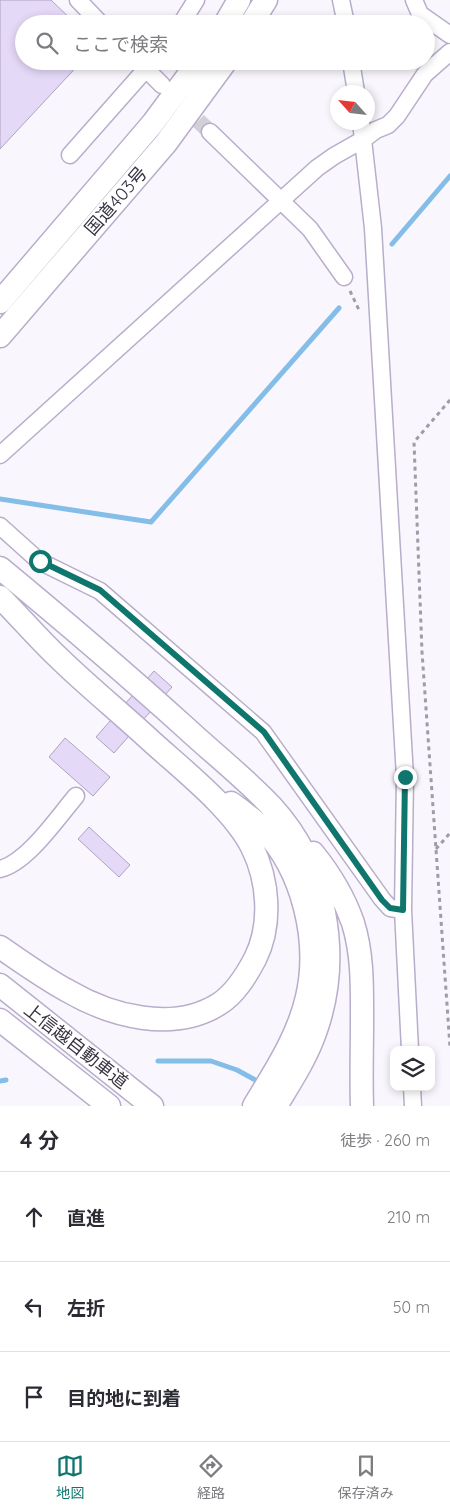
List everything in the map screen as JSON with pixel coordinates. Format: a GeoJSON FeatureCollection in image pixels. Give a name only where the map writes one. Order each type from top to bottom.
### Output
{"type":"FeatureCollection","features":[{"type":"Feature","properties":{"kind":"highway"},"geometry":{"type":"LineString","coordinates":[[230,15],[239,0]]}},
{"type":"Feature","properties":{"kind":"highway"},"geometry":{"type":"LineString","coordinates":[[257,15],[266,0]]}},
{"type":"Feature","properties":{"kind":"highway","name":"国道403号"},"geometry":{"type":"LineString","coordinates":[[0,302],[154,123],[192,70]]}},
{"type":"Feature","properties":{"kind":"highway","name":"国道403号"},"geometry":{"type":"LineString","coordinates":[[0,336],[166,143],[219,70]]}},
{"type":"Feature","properties":{"kind":"highway"},"geometry":{"type":"LineString","coordinates":[[0,568],[134,681],[272,808],[302,840],[334,883],[345,902],[353,924],[359,951],[362,979],[362,1106]]}},
{"type":"Feature","properties":{"kind":"highway"},"geometry":{"type":"LineString","coordinates":[[0,597],[62,661],[178,765],[239,825],[252,847],[260,869],[265,890],[266,911],[264,932],[258,952],[236,988],[219,1004],[198,1014],[175,1018],[150,1019],[98,1006],[38,974],[0,946]]}},
{"type":"Feature","properties":{"kind":"highway"},"geometry":{"type":"LineString","coordinates":[[178,765],[250,817],[264,830],[294,874],[302,898],[308,925],[311,972],[307,997],[290,1044],[254,1106]]}},
{"type":"Feature","properties":{"kind":"highway"},"geometry":{"type":"LineString","coordinates":[[272,808],[292,835],[308,863],[319,890],[329,949],[324,1004],[316,1029],[307,1052],[276,1106]]}},
{"type":"Feature","properties":{"kind":"highway","name":"上信越自動車道"},"geometry":{"type":"LineString","coordinates":[[0,985],[152,1106]]}},
{"type":"Feature","properties":{"kind":"highway","name":"上信越自動車道"},"geometry":{"type":"LineString","coordinates":[[0,1020],[109,1106]]}},
{"type":"Feature","properties":{"kind":"highway"},"geometry":{"type":"LineString","coordinates":[[0,1028],[95,1106]]}},
{"type":"Feature","properties":{"kind":"street"},"geometry":{"type":"LineString","coordinates":[[78,0],[92,15]]}},
{"type":"Feature","properties":{"kind":"street"},"geometry":{"type":"LineString","coordinates":[[187,15],[196,0]]}},
{"type":"Feature","properties":{"kind":"street"},"geometry":{"type":"LineString","coordinates":[[341,0],[344,15]]}},
{"type":"Feature","properties":{"kind":"street"},"geometry":{"type":"LineString","coordinates":[[414,0],[421,15]]}},
{"type":"Feature","properties":{"kind":"street"},"geometry":{"type":"LineString","coordinates":[[435,24],[450,35]]}},
{"type":"Feature","properties":{"kind":"street"},"geometry":{"type":"LineString","coordinates":[[435,65],[450,52]]}},
{"type":"Feature","properties":{"kind":"street"},"geometry":{"type":"LineString","coordinates":[[70,155],[141,70]]}},
{"type":"Feature","properties":{"kind":"street"},"geometry":{"type":"LineString","coordinates":[[151,70],[162,85]]}},
{"type":"Feature","properties":{"kind":"street"},"geometry":{"type":"LineString","coordinates":[[352,70],[355,85]]}},
{"type":"Feature","properties":{"kind":"street"},"geometry":{"type":"LineString","coordinates":[[0,455],[316,168],[376,130],[388,125],[397,116],[430,70]]}},
{"type":"Feature","properties":{"kind":"street"},"geometry":{"type":"LineString","coordinates":[[362,130],[372,228],[405,777],[403,910],[410,1046]]}},
{"type":"Feature","properties":{"kind":"street"},"geometry":{"type":"LineString","coordinates":[[210,132],[310,229],[344,277]]}},
{"type":"Feature","properties":{"kind":"street"},"geometry":{"type":"LineString","coordinates":[[0,526],[40,561],[100,590],[264,732],[382,900],[390,908],[403,910]]}},
{"type":"Feature","properties":{"kind":"street"},"geometry":{"type":"LineString","coordinates":[[0,869],[8,867],[32,848],[76,796]]}},
{"type":"Feature","properties":{"kind":"street"},"geometry":{"type":"LineString","coordinates":[[412,1091],[413,1106]]}},
{"type":"Feature","properties":{"kind":"path"},"geometry":{"type":"LineString","coordinates":[[344,277],[359,310]]}},
{"type":"Feature","properties":{"kind":"path"},"geometry":{"type":"LineString","coordinates":[[450,400],[414,442],[422,652],[450,1047]]}},
{"type":"Feature","properties":{"kind":"path"},"geometry":{"type":"LineString","coordinates":[[436,849],[450,833]]}},
{"type":"Feature","properties":{"kind":"building"},"geometry":{"type":"Polygon","coordinates":[[[0,0],[51,0],[67,15],[15,15],[15,70],[74,70],[0,149],[0,0]]]}},
{"type":"Feature","properties":{"kind":"building"},"geometry":{"type":"Polygon","coordinates":[[[154,671],[172,687],[114,753],[96,737],[154,671]]]}},
{"type":"Feature","properties":{"kind":"building"},"geometry":{"type":"Polygon","coordinates":[[[65,738],[110,777],[93,796],[49,757],[65,738]]]}},
{"type":"Feature","properties":{"kind":"building"},"geometry":{"type":"Polygon","coordinates":[[[89,827],[130,865],[119,877],[78,839],[89,827]]]}},
{"type":"Feature","properties":{"kind":"waterway"},"geometry":{"type":"LineString","coordinates":[[392,244],[450,176]]}},
{"type":"Feature","properties":{"kind":"waterway"},"geometry":{"type":"LineString","coordinates":[[0,499],[151,522],[339,308]]}},
{"type":"Feature","properties":{"kind":"waterway"},"geometry":{"type":"LineString","coordinates":[[158,1061],[211,1061],[237,1070],[259,1082]]}},
{"type":"Feature","properties":{"kind":"waterway"},"geometry":{"type":"LineString","coordinates":[[0,1081],[6,1080]]}},
{"type":"Feature","properties":{"kind":"tunnel"},"geometry":{"type":"LineString","coordinates":[[181,104],[210,132]]}},
{"type":"Feature","properties":{"kind":"route"},"geometry":{"type":"LineString","coordinates":[[40,561],[100,590],[264,732],[382,900],[390,908],[403,910],[405,777]]}}]}
